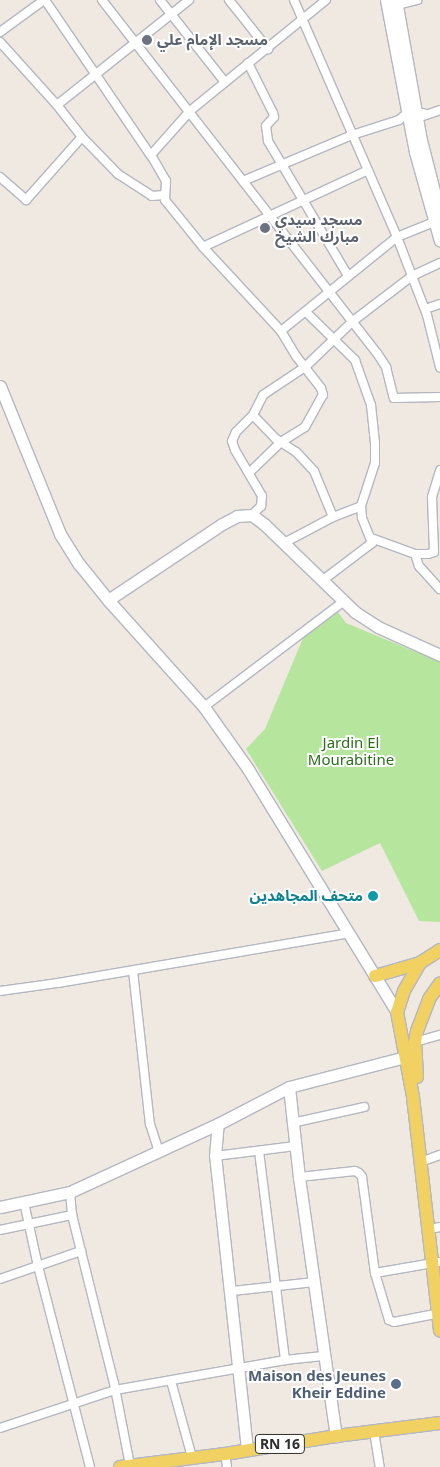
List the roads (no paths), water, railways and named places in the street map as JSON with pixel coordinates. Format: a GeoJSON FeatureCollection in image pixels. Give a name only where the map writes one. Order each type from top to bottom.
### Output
{"type":"FeatureCollection","features":[{"type":"Feature","properties":{"kind":"main road"},"geometry":{"type":"LineString","coordinates":[[375,976],[420,963],[440,950]]}},
{"type":"Feature","properties":{"kind":"main road"},"geometry":{"type":"LineString","coordinates":[[420,963],[404,991],[398,1012],[412,1051],[437,1228],[440,1330]]}},
{"type":"Feature","properties":{"kind":"main road"},"geometry":{"type":"LineString","coordinates":[[437,1263],[413,1097],[412,1051],[420,1021],[438,990]]}},
{"type":"Feature","properties":{"kind":"main road","name":"RN 16"},"geometry":{"type":"LineString","coordinates":[[125,1466],[192,1458],[226,1461],[247,1449],[440,1423]]}},
{"type":"Feature","properties":{"kind":"street"},"geometry":{"type":"LineString","coordinates":[[0,32],[44,0],[151,156],[166,182],[167,190],[164,195]]}},
{"type":"Feature","properties":{"kind":"street"},"geometry":{"type":"LineString","coordinates":[[114,0],[104,3],[383,360],[394,398],[440,397]]}},
{"type":"Feature","properties":{"kind":"street"},"geometry":{"type":"LineString","coordinates":[[160,0],[224,81]]}},
{"type":"Feature","properties":{"kind":"street"},"geometry":{"type":"LineString","coordinates":[[56,105],[189,0]]}},
{"type":"Feature","properties":{"kind":"street"},"geometry":{"type":"LineString","coordinates":[[229,0],[268,49]]}},
{"type":"Feature","properties":{"kind":"street"},"geometry":{"type":"LineString","coordinates":[[294,0],[397,236],[425,309],[440,367]]}},
{"type":"Feature","properties":{"kind":"street"},"geometry":{"type":"LineString","coordinates":[[151,156],[190,111],[224,81],[268,49],[326,0]]}},
{"type":"Feature","properties":{"kind":"street"},"geometry":{"type":"LineString","coordinates":[[386,0],[412,117],[438,210]]}},
{"type":"Feature","properties":{"kind":"street"},"geometry":{"type":"LineString","coordinates":[[417,0],[396,3],[412,117],[438,210],[440,241]]}},
{"type":"Feature","properties":{"kind":"street"},"geometry":{"type":"LineString","coordinates":[[0,42],[82,137],[123,178],[152,196],[164,195]]}},
{"type":"Feature","properties":{"kind":"street"},"geometry":{"type":"LineString","coordinates":[[248,63],[273,113],[274,117],[266,126],[268,141],[348,276]]}},
{"type":"Feature","properties":{"kind":"street"},"geometry":{"type":"LineString","coordinates":[[243,181],[281,163],[352,135],[440,110]]}},
{"type":"Feature","properties":{"kind":"street"},"geometry":{"type":"LineString","coordinates":[[0,178],[26,200],[82,137]]}},
{"type":"Feature","properties":{"kind":"street"},"geometry":{"type":"LineString","coordinates":[[203,247],[368,170]]}},
{"type":"Feature","properties":{"kind":"street"},"geometry":{"type":"LineString","coordinates":[[164,195],[168,204],[203,247],[281,331],[292,350],[321,388],[323,395],[309,423],[303,430],[280,442],[249,473]]}},
{"type":"Feature","properties":{"kind":"street"},"geometry":{"type":"LineString","coordinates":[[281,331],[397,236],[438,210]]}},
{"type":"Feature","properties":{"kind":"street"},"geometry":{"type":"LineString","coordinates":[[108,600],[222,524],[237,516],[252,515],[261,506],[262,500],[235,450],[232,441],[236,432],[253,415],[267,392],[305,367],[353,320],[412,276],[440,263]]}},
{"type":"Feature","properties":{"kind":"street"},"geometry":{"type":"LineString","coordinates":[[425,309],[440,304]]}},
{"type":"Feature","properties":{"kind":"street"},"geometry":{"type":"LineString","coordinates":[[306,312],[355,360],[364,380],[373,414],[374,463],[365,487],[361,506],[365,526],[372,543],[368,548],[323,580]]}},
{"type":"Feature","properties":{"kind":"street"},"geometry":{"type":"LineString","coordinates":[[0,386],[60,534],[78,564],[204,707],[248,769],[398,1012]]}},
{"type":"Feature","properties":{"kind":"street"},"geometry":{"type":"LineString","coordinates":[[253,415],[280,442],[296,452],[314,471],[333,517]]}},
{"type":"Feature","properties":{"kind":"street"},"geometry":{"type":"LineString","coordinates":[[371,538],[415,554],[434,552],[432,492],[440,470]]}},
{"type":"Feature","properties":{"kind":"street"},"geometry":{"type":"LineString","coordinates":[[284,543],[333,517],[361,506]]}},
{"type":"Feature","properties":{"kind":"street"},"geometry":{"type":"LineString","coordinates":[[252,515],[344,601],[378,627],[440,655]]}},
{"type":"Feature","properties":{"kind":"street"},"geometry":{"type":"LineString","coordinates":[[415,554],[419,566],[440,589]]}},
{"type":"Feature","properties":{"kind":"street"},"geometry":{"type":"LineString","coordinates":[[204,707],[344,601]]}},
{"type":"Feature","properties":{"kind":"street"},"geometry":{"type":"LineString","coordinates":[[0,991],[349,933]]}},
{"type":"Feature","properties":{"kind":"street"},"geometry":{"type":"LineString","coordinates":[[133,970],[150,1124],[159,1152]]}},
{"type":"Feature","properties":{"kind":"street"},"geometry":{"type":"LineString","coordinates":[[0,1207],[70,1192],[218,1124],[289,1087],[412,1051],[440,1035]]}},
{"type":"Feature","properties":{"kind":"street"},"geometry":{"type":"LineString","coordinates":[[289,1087],[298,1177],[336,1436]]}},
{"type":"Feature","properties":{"kind":"street"},"geometry":{"type":"LineString","coordinates":[[292,1123],[364,1107]]}},
{"type":"Feature","properties":{"kind":"street"},"geometry":{"type":"LineString","coordinates":[[218,1124],[216,1156],[232,1291],[247,1449]]}},
{"type":"Feature","properties":{"kind":"street"},"geometry":{"type":"LineString","coordinates":[[216,1156],[295,1146]]}},
{"type":"Feature","properties":{"kind":"street"},"geometry":{"type":"LineString","coordinates":[[259,1150],[285,1360]]}},
{"type":"Feature","properties":{"kind":"street"},"geometry":{"type":"LineString","coordinates":[[426,1160],[440,1155]]}},
{"type":"Feature","properties":{"kind":"street"},"geometry":{"type":"LineString","coordinates":[[298,1177],[356,1171],[359,1173],[362,1177],[376,1273],[388,1320],[394,1322],[439,1314]]}},
{"type":"Feature","properties":{"kind":"street"},"geometry":{"type":"LineString","coordinates":[[70,1192],[72,1215],[115,1390],[125,1466]]}},
{"type":"Feature","properties":{"kind":"street"},"geometry":{"type":"LineString","coordinates":[[24,1202],[38,1266],[90,1467]]}},
{"type":"Feature","properties":{"kind":"street"},"geometry":{"type":"LineString","coordinates":[[0,1230],[72,1215]]}},
{"type":"Feature","properties":{"kind":"street"},"geometry":{"type":"LineString","coordinates":[[0,1279],[81,1251]]}},
{"type":"Feature","properties":{"kind":"street"},"geometry":{"type":"LineString","coordinates":[[376,1273],[437,1263]]}},
{"type":"Feature","properties":{"kind":"street"},"geometry":{"type":"LineString","coordinates":[[232,1291],[313,1282]]}},
{"type":"Feature","properties":{"kind":"street"},"geometry":{"type":"LineString","coordinates":[[0,1428],[73,1402],[115,1390],[285,1360],[323,1356]]}},
{"type":"Feature","properties":{"kind":"street"},"geometry":{"type":"LineString","coordinates":[[171,1381],[192,1458]]}},
{"type":"Feature","properties":{"kind":"street"},"geometry":{"type":"LineString","coordinates":[[374,1431],[380,1467]]}},
{"type":"Feature","properties":{"kind":"place","name":"مسجد الإمام علي"},"geometry":{"type":"Point","coordinates":[147,40]}},
{"type":"Feature","properties":{"kind":"place","name":"مسجد سيدي مبارك الشيخ"},"geometry":{"type":"Point","coordinates":[265,228]}},
{"type":"Feature","properties":{"kind":"place","name":"متحف المجاهدين"},"geometry":{"type":"Point","coordinates":[373,896]}},
{"type":"Feature","properties":{"kind":"place","name":"Maison des Jeunes Kheir Eddine"},"geometry":{"type":"Point","coordinates":[396,1384]}},
{"type":"Feature","properties":{"kind":"park label","name":"Jardin El Mourabitine"},"geometry":{"type":"Point","coordinates":[351,750]}}]}
